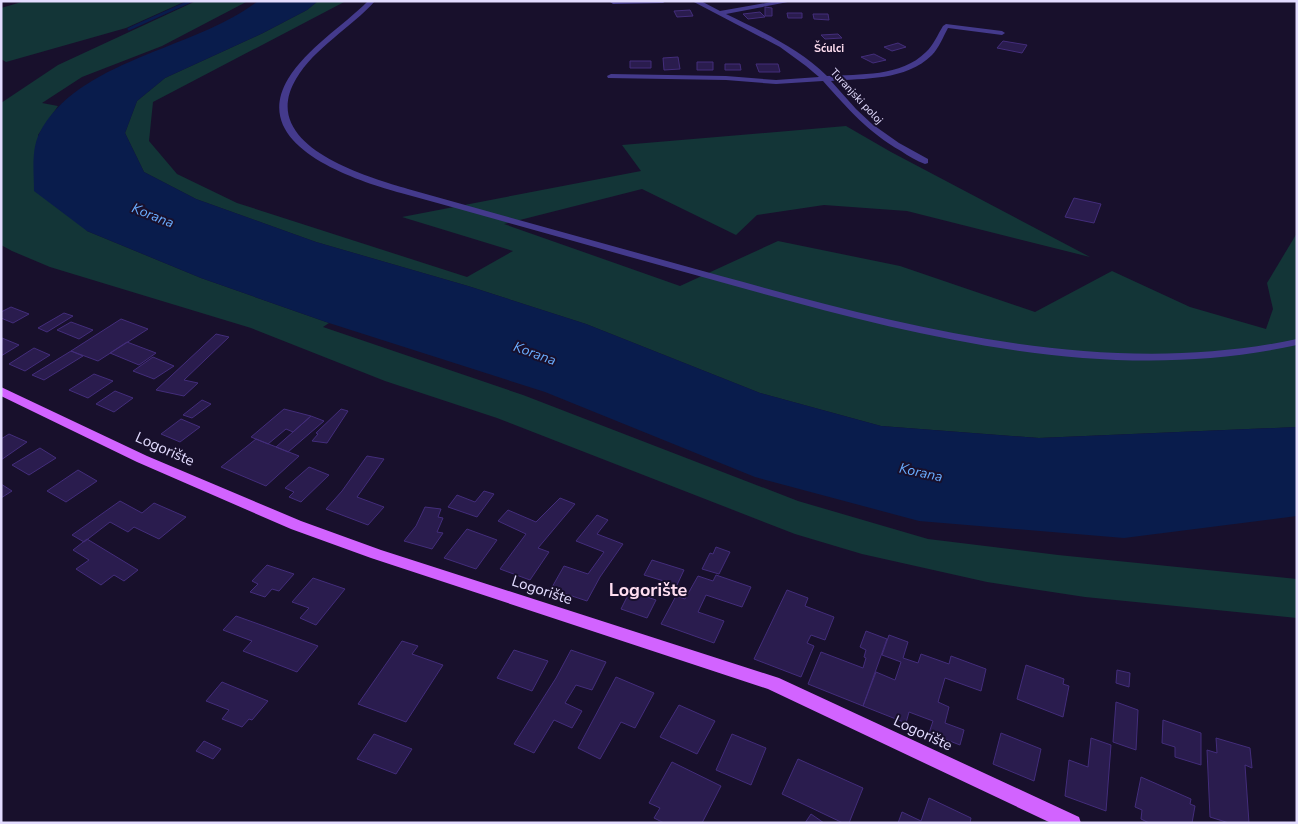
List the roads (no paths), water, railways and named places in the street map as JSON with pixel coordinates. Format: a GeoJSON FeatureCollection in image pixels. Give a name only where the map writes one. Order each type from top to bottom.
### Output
{"type":"FeatureCollection","features":[{"type":"Feature","properties":{"kind":"main road","name":"Logorište"},"geometry":{"type":"LineString","coordinates":[[1,391],[142,459],[296,525],[376,554],[773,683],[1072,823]]}},
{"type":"Feature","properties":{"kind":"street"},"geometry":{"type":"LineString","coordinates":[[372,1],[298,71],[288,86],[284,102],[284,110],[289,127],[301,144],[322,160],[360,177],[552,233],[885,323],[954,338],[1064,353],[1146,357],[1245,353],[1297,342]]}},
{"type":"Feature","properties":{"kind":"street"},"geometry":{"type":"LineString","coordinates":[[613,2],[663,1]]}},
{"type":"Feature","properties":{"kind":"street","name":"Turanjski poloj"},"geometry":{"type":"LineString","coordinates":[[695,1],[784,48],[807,63],[828,80],[853,111],[880,136],[925,161]]}},
{"type":"Feature","properties":{"kind":"street"},"geometry":{"type":"LineString","coordinates":[[719,13],[790,1]]}},
{"type":"Feature","properties":{"kind":"street"},"geometry":{"type":"LineString","coordinates":[[611,76],[726,78],[776,82],[883,75],[914,66],[930,53],[946,26],[1002,33]]}},
{"type":"Feature","properties":{"kind":"water","name":"Korana"},"geometry":{"type":"Polygon","coordinates":[[[258,1],[318,1],[307,10],[263,33],[165,78],[137,101],[125,133],[144,172],[196,199],[316,242],[468,286],[586,324],[760,393],[881,426],[1039,438],[1297,427],[1297,516],[1124,538],[919,521],[755,477],[545,392],[329,323],[201,278],[87,231],[34,191],[34,155],[39,134],[57,109],[80,88],[108,72],[232,18],[258,1]]]}},
{"type":"Feature","properties":{"kind":"waterway"},"geometry":{"type":"LineString","coordinates":[[129,29],[191,1]]}},
{"type":"Feature","properties":{"kind":"district","name":"Šćulci"},"geometry":{"type":"Point","coordinates":[829,48]}},
{"type":"Feature","properties":{"kind":"district","name":"Logorište"},"geometry":{"type":"Point","coordinates":[648,590]}}]}
